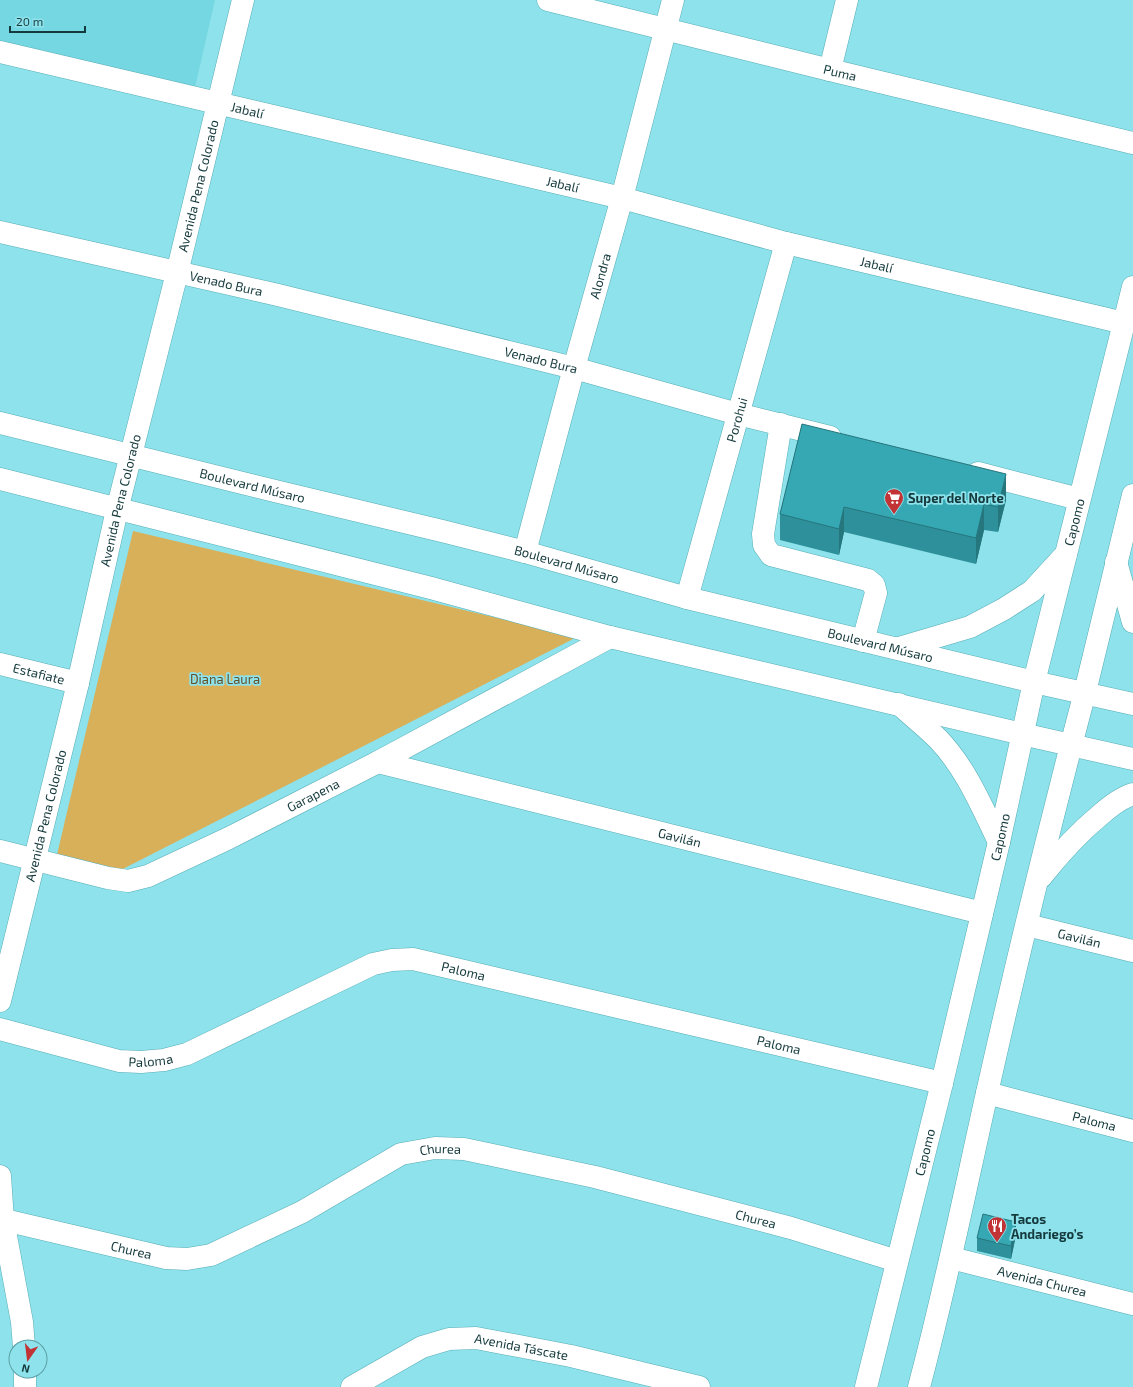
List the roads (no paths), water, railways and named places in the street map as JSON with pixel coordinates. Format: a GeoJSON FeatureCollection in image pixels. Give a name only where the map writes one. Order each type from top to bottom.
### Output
{"type":"FeatureCollection","features":[{"type":"Feature","properties":{"kind":"street","name":"Avenida Pena Colorado"},"geometry":{"type":"LineString","coordinates":[[0,1001],[78,683],[130,456],[177,273],[243,0]]}},
{"type":"Feature","properties":{"kind":"street","name":"Puma"},"geometry":{"type":"LineString","coordinates":[[548,0],[665,30],[1133,143]]}},
{"type":"Feature","properties":{"kind":"street","name":"Alondra"},"geometry":{"type":"LineString","coordinates":[[525,552],[574,368],[622,198],[673,0]]}},
{"type":"Feature","properties":{"kind":"street"},"geometry":{"type":"LineString","coordinates":[[830,70],[847,0]]}},
{"type":"Feature","properties":{"kind":"street","name":"Jabalí"},"geometry":{"type":"LineString","coordinates":[[0,52],[622,198],[786,243],[1124,323]]}},
{"type":"Feature","properties":{"kind":"street","name":"Venado Bura"},"geometry":{"type":"LineString","coordinates":[[0,232],[278,295],[574,368],[738,414],[850,442]]}},
{"type":"Feature","properties":{"kind":"street","name":"Porohui"},"geometry":{"type":"LineString","coordinates":[[687,598],[786,243]]}},
{"type":"Feature","properties":{"kind":"street","name":"Capomo"},"geometry":{"type":"LineString","coordinates":[[866,1387],[942,1083],[999,842],[1034,682],[1133,288]]}},
{"type":"Feature","properties":{"kind":"street","name":"Boulevard Músaro"},"geometry":{"type":"LineString","coordinates":[[0,424],[525,552],[687,598],[1034,682],[1085,692],[1133,704]]}},
{"type":"Feature","properties":{"kind":"street"},"geometry":{"type":"LineString","coordinates":[[781,424],[763,534],[764,545],[770,555],[868,580],[874,585],[876,593],[863,641]]}},
{"type":"Feature","properties":{"kind":"street"},"geometry":{"type":"LineString","coordinates":[[957,468],[1079,499]]}},
{"type":"Feature","properties":{"kind":"street"},"geometry":{"type":"LineString","coordinates":[[0,480],[431,588],[610,637],[1133,759]]}},
{"type":"Feature","properties":{"kind":"street"},"geometry":{"type":"LineString","coordinates":[[920,1387],[1037,882],[1116,562],[1132,507]]}},
{"type":"Feature","properties":{"kind":"street"},"geometry":{"type":"LineString","coordinates":[[898,649],[970,627],[1004,609],[1032,591],[1067,553]]}},
{"type":"Feature","properties":{"kind":"street"},"geometry":{"type":"LineString","coordinates":[[1116,562],[1133,622]]}},
{"type":"Feature","properties":{"kind":"street","name":"Garapena"},"geometry":{"type":"LineString","coordinates":[[0,851],[108,878],[128,881],[148,876],[229,838],[378,762],[610,637]]}},
{"type":"Feature","properties":{"kind":"street","name":"Estafiate"},"geometry":{"type":"LineString","coordinates":[[0,664],[78,683]]}},
{"type":"Feature","properties":{"kind":"street"},"geometry":{"type":"LineString","coordinates":[[899,704],[938,740],[960,767],[999,842]]}},
{"type":"Feature","properties":{"kind":"street","name":"Gavilán"},"geometry":{"type":"LineString","coordinates":[[378,762],[982,913]]}},
{"type":"Feature","properties":{"kind":"street"},"geometry":{"type":"LineString","coordinates":[[1037,882],[1066,846],[1084,828],[1110,806],[1133,794]]}},
{"type":"Feature","properties":{"kind":"street","name":"Gavilán"},"geometry":{"type":"LineString","coordinates":[[1027,924],[1133,951]]}},
{"type":"Feature","properties":{"kind":"street","name":"Paloma"},"geometry":{"type":"LineString","coordinates":[[0,1029],[119,1061],[141,1062],[164,1060],[187,1054],[373,964],[392,960],[413,959],[942,1083]]}},
{"type":"Feature","properties":{"kind":"street","name":"Paloma"},"geometry":{"type":"LineString","coordinates":[[987,1093],[1133,1131]]}},
{"type":"Feature","properties":{"kind":"street","name":"Churea"},"geometry":{"type":"LineString","coordinates":[[1,1219],[166,1258],[187,1259],[210,1255],[302,1212],[401,1154],[435,1148],[464,1149],[595,1177],[791,1228],[897,1261]]}},
{"type":"Feature","properties":{"kind":"street"},"geometry":{"type":"LineString","coordinates":[[0,1176],[1,1219],[22,1322],[23,1339]]}},
{"type":"Feature","properties":{"kind":"street","name":"Avenida Churea"},"geometry":{"type":"LineString","coordinates":[[951,1258],[1133,1304]]}},
{"type":"Feature","properties":{"kind":"street","name":"Avenida Táscate"},"geometry":{"type":"LineString","coordinates":[[352,1387],[422,1347],[449,1339],[476,1338],[571,1356],[699,1387]]}},
{"type":"Feature","properties":{"kind":"place","name":"Super del Norte"},"geometry":{"type":"Point","coordinates":[894,515]}},
{"type":"Feature","properties":{"kind":"place","name":"Tacos Andariego’s"},"geometry":{"type":"Point","coordinates":[997,1243]}},
{"type":"Feature","properties":{"kind":"park label","name":"Diana Laura"},"geometry":{"type":"Point","coordinates":[225,679]}}]}
